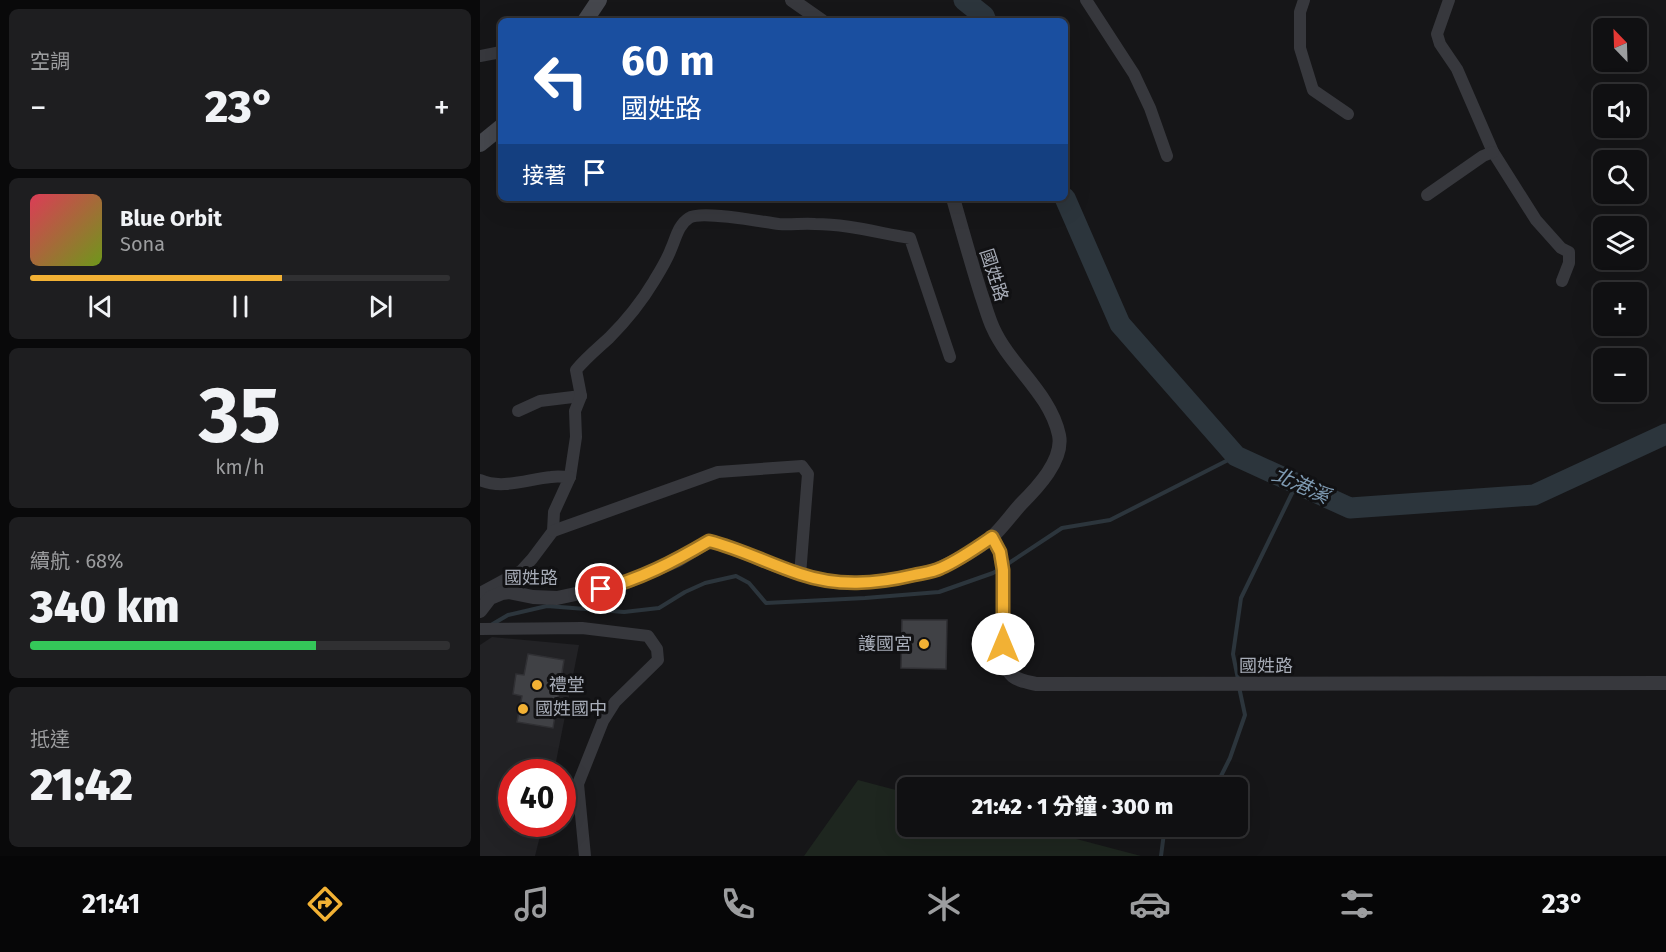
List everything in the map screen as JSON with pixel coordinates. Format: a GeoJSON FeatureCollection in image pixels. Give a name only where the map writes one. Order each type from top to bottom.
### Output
{"type":"FeatureCollection","features":[{"type":"Feature","properties":{"kind":"main road"},"geometry":{"type":"LineString","coordinates":[[587,18],[599,0]]}},
{"type":"Feature","properties":{"kind":"main road"},"geometry":{"type":"LineString","coordinates":[[480,144],[498,129]]}},
{"type":"Feature","properties":{"kind":"street"},"geometry":{"type":"LineString","coordinates":[[792,0],[818,18]]}},
{"type":"Feature","properties":{"kind":"street"},"geometry":{"type":"LineString","coordinates":[[1086,0],[1134,74],[1150,108],[1167,156]]}},
{"type":"Feature","properties":{"kind":"street"},"geometry":{"type":"LineString","coordinates":[[1305,0],[1300,12],[1300,48],[1313,90],[1348,114]]}},
{"type":"Feature","properties":{"kind":"street"},"geometry":{"type":"LineString","coordinates":[[1449,0],[1437,34],[1440,44],[1457,69],[1493,152],[1536,220],[1561,248],[1569,252],[1569,264],[1562,281]]}},
{"type":"Feature","properties":{"kind":"street"},"geometry":{"type":"LineString","coordinates":[[480,56],[498,53]]}},
{"type":"Feature","properties":{"kind":"street"},"geometry":{"type":"LineString","coordinates":[[1427,195],[1483,156],[1493,152]]}},
{"type":"Feature","properties":{"kind":"street","name":"國姓路"},"geometry":{"type":"LineString","coordinates":[[480,611],[490,598],[502,593],[557,598],[622,584],[678,560],[709,541],[727,545],[816,579],[857,584],[893,580],[939,569],[992,537],[1030,496],[1049,471],[1059,451],[1059,439],[1054,418],[1049,409],[1014,362],[993,328],[954,201]]}},
{"type":"Feature","properties":{"kind":"street"},"geometry":{"type":"LineString","coordinates":[[480,593],[521,571],[552,531],[554,512],[570,477],[576,437],[575,411],[581,396],[576,370],[609,338],[635,308],[652,284],[682,224],[690,217],[721,216],[782,224],[815,224],[910,238],[950,357]]}},
{"type":"Feature","properties":{"kind":"street"},"geometry":{"type":"LineString","coordinates":[[518,411],[540,401],[581,396]]}},
{"type":"Feature","properties":{"kind":"street"},"geometry":{"type":"LineString","coordinates":[[552,531],[718,472],[802,466],[808,474],[800,574]]}},
{"type":"Feature","properties":{"kind":"street"},"geometry":{"type":"LineString","coordinates":[[480,480],[491,484],[570,477]]}},
{"type":"Feature","properties":{"kind":"street","name":"國姓路"},"geometry":{"type":"LineString","coordinates":[[992,537],[1000,552],[1003,570],[1006,668],[1016,679],[1036,684],[1666,683]]}},
{"type":"Feature","properties":{"kind":"street"},"geometry":{"type":"LineString","coordinates":[[480,629],[582,628],[627,632],[648,636],[657,649],[658,660],[615,702],[603,722],[578,784],[585,856]]}},
{"type":"Feature","properties":{"kind":"shaded area","name":"國姓國中"},"geometry":{"type":"Polygon","coordinates":[[[492,637],[579,645],[557,759],[498,759],[498,837],[540,837],[535,856],[480,856],[480,645],[492,637]]]}},
{"type":"Feature","properties":{"kind":"shaded area"},"geometry":{"type":"Polygon","coordinates":[[[858,780],[897,790],[897,837],[1069,837],[1141,856],[804,856],[858,780]]]}},
{"type":"Feature","properties":{"kind":"building","name":"護國宮"},"geometry":{"type":"Polygon","coordinates":[[[902,620],[947,620],[946,669],[901,668],[902,620]]]}},
{"type":"Feature","properties":{"kind":"building","name":"禮堂"},"geometry":{"type":"Polygon","coordinates":[[[528,654],[564,660],[553,728],[517,722],[522,696],[513,694],[516,674],[524,675],[528,654]]]}},
{"type":"Feature","properties":{"kind":"waterway","name":"北港溪"},"geometry":{"type":"LineString","coordinates":[[964,0],[985,18]]}},
{"type":"Feature","properties":{"kind":"waterway","name":"北港溪"},"geometry":{"type":"LineString","coordinates":[[1066,201],[1120,324],[1236,456],[1350,508],[1534,495],[1666,434]]}},
{"type":"Feature","properties":{"kind":"waterway"},"geometry":{"type":"LineString","coordinates":[[1006,565],[1062,528],[1110,520],[1236,456]]}},
{"type":"Feature","properties":{"kind":"waterway"},"geometry":{"type":"LineString","coordinates":[[1238,679],[1233,654],[1241,598],[1297,483]]}},
{"type":"Feature","properties":{"kind":"waterway"},"geometry":{"type":"LineString","coordinates":[[491,625],[508,615],[547,606],[624,612],[659,608],[705,583],[736,576],[749,583],[766,603],[939,592],[1000,569]]}},
{"type":"Feature","properties":{"kind":"waterway"},"geometry":{"type":"LineString","coordinates":[[1220,777],[1230,758],[1245,715],[1239,687]]}},
{"type":"Feature","properties":{"kind":"waterway"},"geometry":{"type":"LineString","coordinates":[[1161,856],[1163,837]]}},
{"type":"Feature","properties":{"kind":"place","name":"護國宮"},"geometry":{"type":"Point","coordinates":[924,644]}},
{"type":"Feature","properties":{"kind":"place","name":"禮堂"},"geometry":{"type":"Point","coordinates":[537,685]}},
{"type":"Feature","properties":{"kind":"place","name":"國姓國中"},"geometry":{"type":"Point","coordinates":[523,709]}},
{"type":"Feature","properties":{"kind":"route"},"geometry":{"type":"LineString","coordinates":[[601,589],[622,584],[678,560],[709,541],[727,545],[816,579],[857,584],[893,580],[939,569],[992,537],[1000,552],[1003,570],[1003,644]]}}]}
